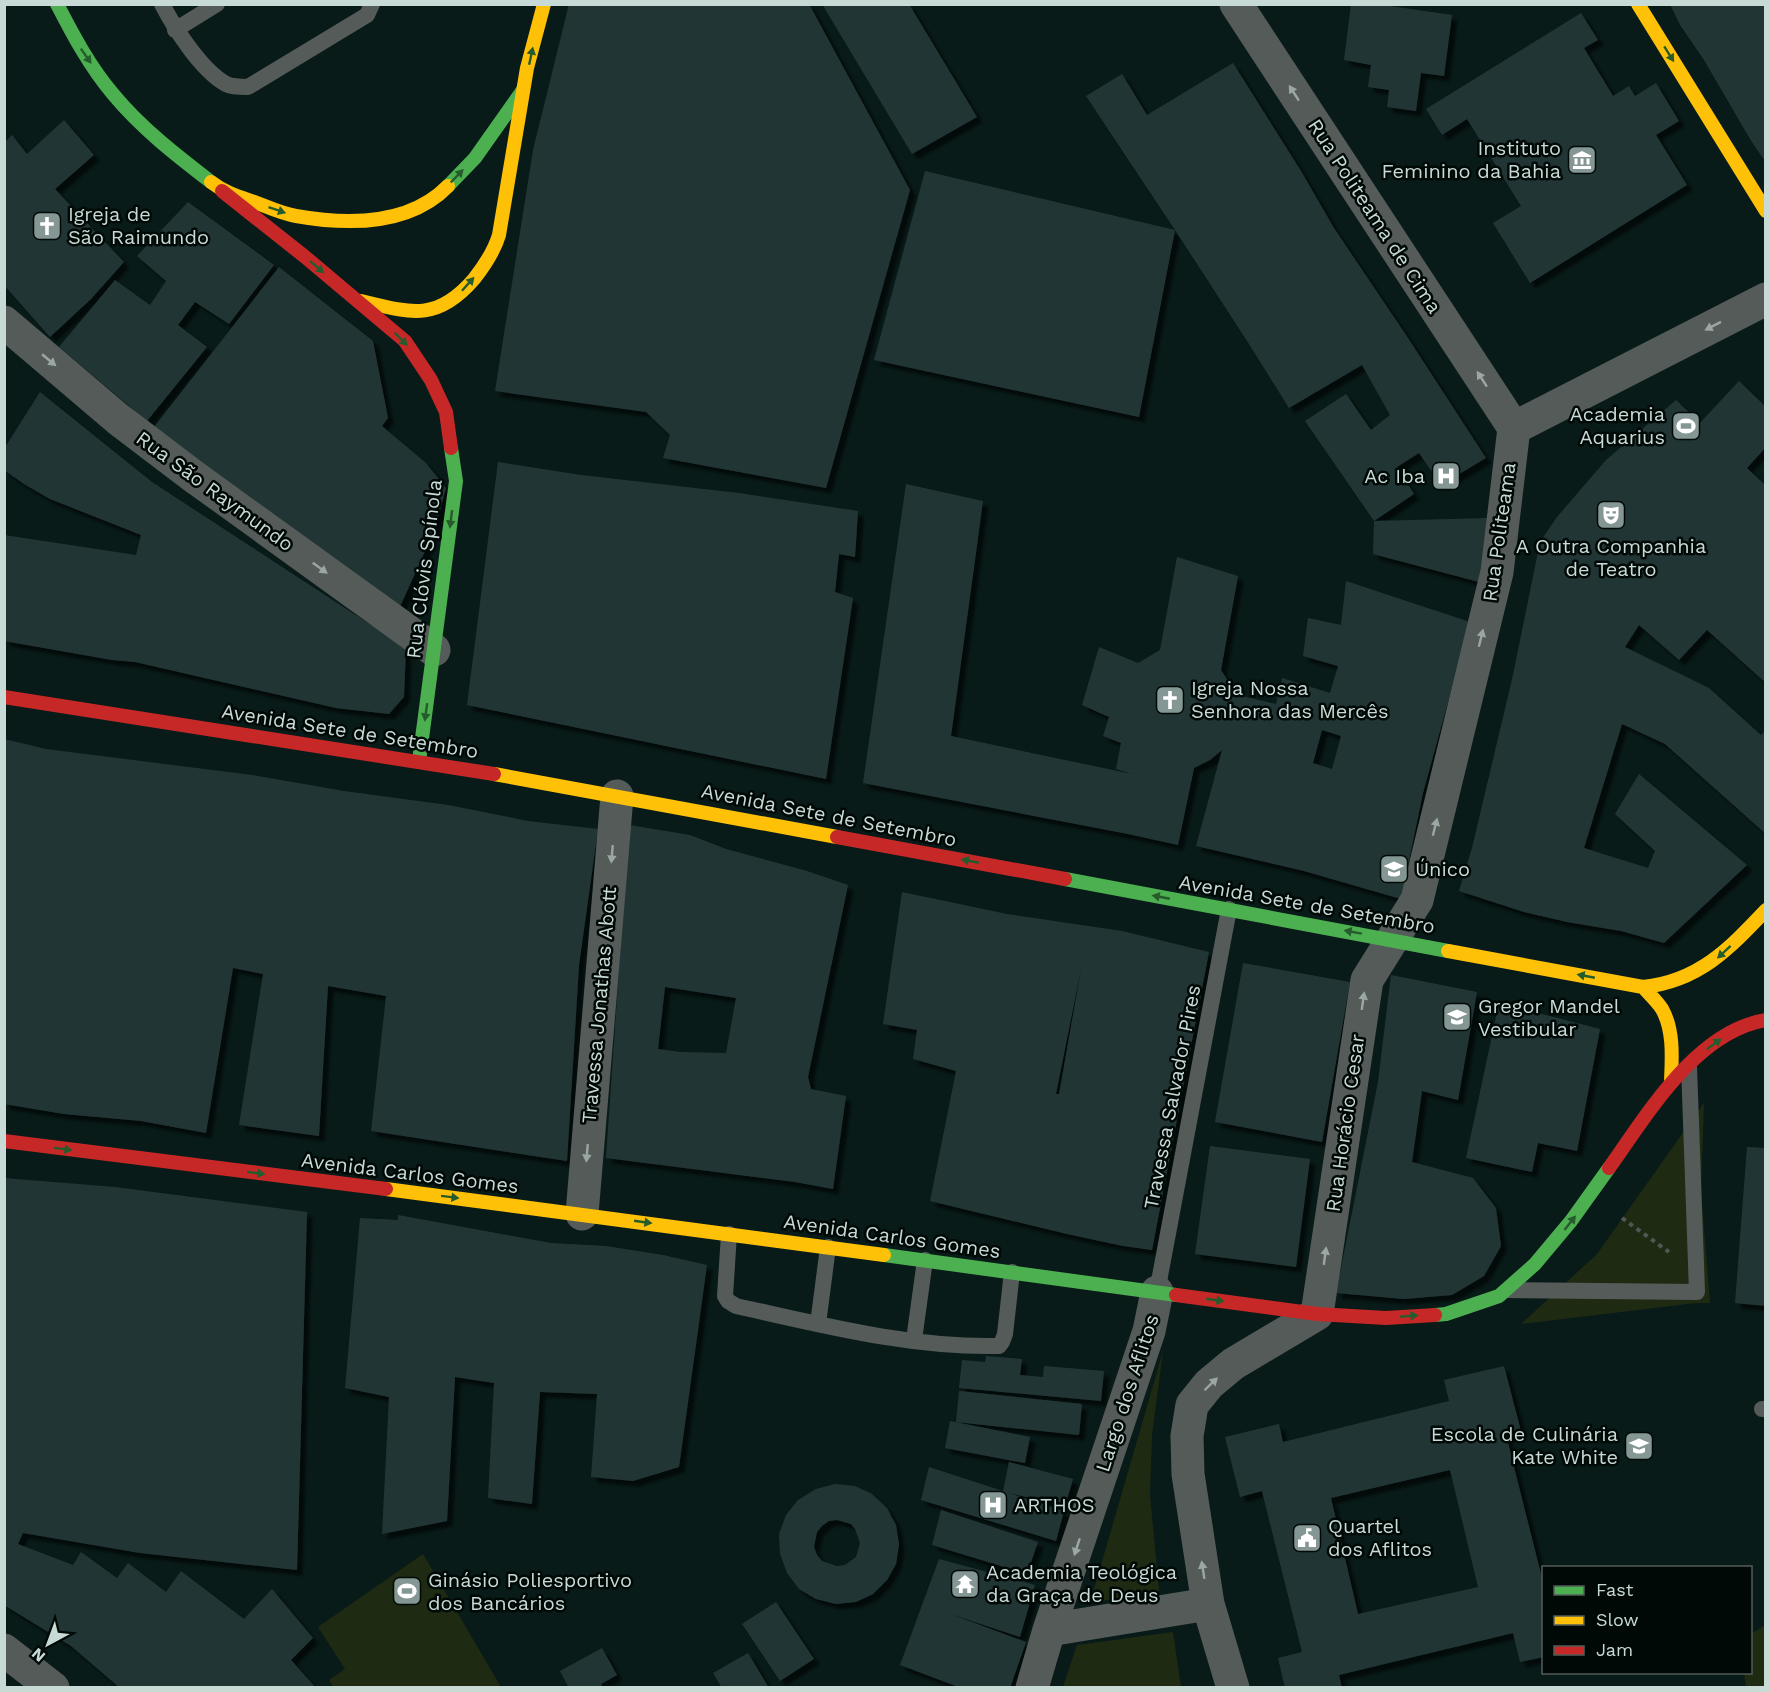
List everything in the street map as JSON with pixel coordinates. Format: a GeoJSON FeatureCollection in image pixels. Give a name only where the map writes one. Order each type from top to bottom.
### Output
{"type":"FeatureCollection","features":[{"type":"Feature","properties":{"kind":"main road","name":"Rua Clóvis Spínola"},"geometry":{"type":"LineString","coordinates":[[57,4],[79,45],[112,93],[155,138],[304,256],[405,341],[432,380],[446,412],[456,481],[419,761]]}},
{"type":"Feature","properties":{"kind":"main road"},"geometry":{"type":"LineString","coordinates":[[537,4],[538,22]]}},
{"type":"Feature","properties":{"kind":"main road"},"geometry":{"type":"LineString","coordinates":[[357,300],[410,311],[441,308],[468,287],[494,249],[523,90],[544,4]]}},
{"type":"Feature","properties":{"kind":"main road"},"geometry":{"type":"LineString","coordinates":[[1638,4],[1766,211]]}},
{"type":"Feature","properties":{"kind":"main road"},"geometry":{"type":"LineString","coordinates":[[222,191],[294,216],[350,222],[402,215],[439,195],[475,158],[523,90]]}},
{"type":"Feature","properties":{"kind":"main road","name":"Avenida Sete de Setembro"},"geometry":{"type":"LineString","coordinates":[[4,696],[419,761],[617,796],[1643,987]]}},
{"type":"Feature","properties":{"kind":"main road"},"geometry":{"type":"LineString","coordinates":[[1643,987],[1673,982],[1696,972],[1718,958],[1766,910]]}},
{"type":"Feature","properties":{"kind":"main road"},"geometry":{"type":"LineString","coordinates":[[1643,987],[1662,1010],[1669,1033],[1672,1054],[1671,1081]]}},
{"type":"Feature","properties":{"kind":"main road"},"geometry":{"type":"LineString","coordinates":[[1671,1081],[1727,1034],[1753,1022],[1766,1020]]}},
{"type":"Feature","properties":{"kind":"main road","name":"Avenida Carlos Gomes"},"geometry":{"type":"LineString","coordinates":[[4,1141],[582,1214],[1317,1314],[1386,1318],[1446,1314],[1499,1296],[1535,1264],[1571,1221],[1671,1081]]}},
{"type":"Feature","properties":{"kind":"street","name":"Rua Politeama de Cima"},"geometry":{"type":"LineString","coordinates":[[1236,4],[1514,428]]}},
{"type":"Feature","properties":{"kind":"street"},"geometry":{"type":"LineString","coordinates":[[1514,428],[1766,299]]}},
{"type":"Feature","properties":{"kind":"street","name":"Rua São Raymundo"},"geometry":{"type":"LineString","coordinates":[[4,322],[118,418],[193,476],[434,650]]}},
{"type":"Feature","properties":{"kind":"street","name":"Rua Politeama"},"geometry":{"type":"LineString","coordinates":[[1392,939],[1417,900],[1497,572],[1514,428]]}},
{"type":"Feature","properties":{"kind":"street","name":"Travessa Jonathas Abott"},"geometry":{"type":"LineString","coordinates":[[582,1214],[617,796]]}},
{"type":"Feature","properties":{"kind":"street","name":"Rua Horácio Cesar"},"geometry":{"type":"LineString","coordinates":[[1317,1314],[1366,980],[1392,939]]}},
{"type":"Feature","properties":{"kind":"street","name":"Largo dos Aflitos"},"geometry":{"type":"LineString","coordinates":[[1032,1688],[1049,1630],[1149,1331],[1157,1292]]}},
{"type":"Feature","properties":{"kind":"street"},"geometry":{"type":"LineString","coordinates":[[1233,1688],[1208,1604],[1188,1474],[1187,1436],[1192,1405],[1209,1384],[1233,1364],[1317,1314]]}},
{"type":"Feature","properties":{"kind":"street"},"geometry":{"type":"LineString","coordinates":[[1049,1630],[1208,1604]]}},
{"type":"Feature","properties":{"kind":"street"},"geometry":{"type":"LineString","coordinates":[[4,1650],[54,1688]]}},
{"type":"Feature","properties":{"kind":"lane"},"geometry":{"type":"LineString","coordinates":[[162,4],[175,30],[210,72],[227,85],[248,87],[367,15],[372,4]]}},
{"type":"Feature","properties":{"kind":"lane"},"geometry":{"type":"LineString","coordinates":[[175,30],[217,4]]}},
{"type":"Feature","properties":{"kind":"lane","name":"Travessa Salvador Pires"},"geometry":{"type":"LineString","coordinates":[[1157,1292],[1229,909]]}},
{"type":"Feature","properties":{"kind":"lane"},"geometry":{"type":"LineString","coordinates":[[1504,1290],[1697,1297],[1689,1065]]}},
{"type":"Feature","properties":{"kind":"lane"},"geometry":{"type":"LineString","coordinates":[[729,1234],[725,1296],[728,1301],[736,1306],[866,1335],[973,1346],[999,1346],[1005,1334],[1012,1272]]}},
{"type":"Feature","properties":{"kind":"lane"},"geometry":{"type":"LineString","coordinates":[[818,1324],[828,1247]]}},
{"type":"Feature","properties":{"kind":"lane"},"geometry":{"type":"LineString","coordinates":[[915,1340],[925,1260]]}},
{"type":"Feature","properties":{"kind":"path"},"geometry":{"type":"LineString","coordinates":[[1622,1218],[1696,1272]]}},
{"type":"Feature","properties":{"kind":"green space"},"geometry":{"type":"Polygon","coordinates":[[[1704,1103],[1701,1192],[1710,1303],[1521,1324],[1597,1254],[1704,1103]]]}},
{"type":"Feature","properties":{"kind":"green space"},"geometry":{"type":"Polygon","coordinates":[[[1163,1351],[1152,1435],[1150,1495],[1159,1591],[1090,1603],[1163,1351]]]}},
{"type":"Feature","properties":{"kind":"green space","name":"Ginásio Poliesportivo dos Bancários"},"geometry":{"type":"Polygon","coordinates":[[[423,1554],[501,1687],[333,1687],[329,1680],[345,1669],[318,1627],[423,1554]]]}},
{"type":"Feature","properties":{"kind":"green space"},"geometry":{"type":"Polygon","coordinates":[[[1765,1625],[1765,1687],[1746,1687],[1744,1674],[1752,1674],[1752,1633],[1765,1625]]]}},
{"type":"Feature","properties":{"kind":"green space"},"geometry":{"type":"Polygon","coordinates":[[[1173,1632],[1181,1687],[1063,1687],[1077,1645],[1173,1632]]]}},
{"type":"Feature","properties":{"kind":"building"},"geometry":{"type":"Polygon","coordinates":[[[569,4],[809,4],[910,190],[826,488],[663,458],[670,435],[646,412],[495,391],[533,150],[569,4]]]}},
{"type":"Feature","properties":{"kind":"building"},"geometry":{"type":"Polygon","coordinates":[[[822,4],[909,4],[977,117],[912,154],[822,4]]]}},
{"type":"Feature","properties":{"kind":"building"},"geometry":{"type":"Polygon","coordinates":[[[1351,4],[1376,4],[1452,15],[1444,76],[1421,73],[1416,111],[1387,107],[1389,90],[1368,87],[1371,65],[1344,60],[1351,4]]]}},
{"type":"Feature","properties":{"kind":"building"},"geometry":{"type":"Polygon","coordinates":[[[1670,4],[1766,4],[1766,163],[1704,60],[1680,25],[1670,4]]]}},
{"type":"Feature","properties":{"kind":"building","name":"Instituto Feminino da Bahia"},"geometry":{"type":"Polygon","coordinates":[[[1581,13],[1598,40],[1584,48],[1613,96],[1629,86],[1635,96],[1656,83],[1679,121],[1656,135],[1687,185],[1530,283],[1493,223],[1521,206],[1467,119],[1442,135],[1426,109],[1581,13]]]}},
{"type":"Feature","properties":{"kind":"building"},"geometry":{"type":"Polygon","coordinates":[[[1233,63],[1334,228],[1486,458],[1441,485],[1419,453],[1397,467],[1414,494],[1374,521],[1305,421],[1346,394],[1371,430],[1390,415],[1362,365],[1289,408],[1086,96],[1122,74],[1147,115],[1233,63]]]}},
{"type":"Feature","properties":{"kind":"building","name":"Igreja de São Raimundo"},"geometry":{"type":"Polygon","coordinates":[[[64,120],[94,155],[55,189],[124,262],[91,299],[50,337],[4,285],[4,143],[12,135],[27,154],[64,120]]]}},
{"type":"Feature","properties":{"kind":"building"},"geometry":{"type":"Polygon","coordinates":[[[925,171],[1175,230],[1139,417],[874,360],[925,171]]]}},
{"type":"Feature","properties":{"kind":"building"},"geometry":{"type":"Polygon","coordinates":[[[188,202],[274,265],[229,324],[195,302],[178,325],[207,347],[147,421],[59,347],[115,280],[150,305],[166,281],[137,256],[188,202]]]}},
{"type":"Feature","properties":{"kind":"building"},"geometry":{"type":"Polygon","coordinates":[[[279,267],[373,341],[388,418],[382,426],[426,463],[446,488],[435,529],[399,609],[154,427],[279,267]]]}},
{"type":"Feature","properties":{"kind":"building"},"geometry":{"type":"Polygon","coordinates":[[[1739,381],[1766,407],[1766,447],[1747,468],[1766,486],[1766,683],[1707,630],[1679,660],[1639,625],[1625,647],[1709,688],[1761,735],[1766,730],[1766,834],[1665,744],[1622,724],[1584,848],[1648,868],[1655,851],[1615,814],[1639,774],[1747,865],[1664,943],[1621,931],[1524,912],[1459,891],[1472,848],[1513,675],[1540,542],[1557,517],[1606,460],[1676,400],[1700,423],[1739,381]]]}},
{"type":"Feature","properties":{"kind":"building"},"geometry":{"type":"Polygon","coordinates":[[[40,392],[152,482],[406,648],[404,697],[389,714],[336,708],[135,662],[4,641],[4,535],[136,555],[141,535],[50,499],[4,470],[4,449],[40,392]]]}},
{"type":"Feature","properties":{"kind":"building"},"geometry":{"type":"Polygon","coordinates":[[[498,462],[858,511],[855,557],[839,554],[835,592],[853,598],[826,779],[467,705],[498,462]]]}},
{"type":"Feature","properties":{"kind":"building"},"geometry":{"type":"Polygon","coordinates":[[[906,484],[983,501],[951,736],[1132,774],[1116,769],[1121,743],[1103,736],[1109,717],[1082,705],[1099,647],[1138,663],[1160,650],[1177,557],[1238,576],[1221,670],[1237,695],[1276,704],[1282,678],[1330,693],[1338,666],[1303,656],[1308,618],[1341,625],[1346,581],[1470,622],[1423,793],[1401,899],[1304,871],[1196,846],[1222,750],[1210,760],[1194,768],[1178,845],[863,783],[906,484]],[[1322,730],[1313,763],[1332,769],[1341,736],[1322,730]]]}},
{"type":"Feature","properties":{"kind":"building"},"geometry":{"type":"Polygon","coordinates":[[[1489,518],[1479,582],[1373,554],[1374,521],[1489,518]]]}},
{"type":"Feature","properties":{"kind":"building"},"geometry":{"type":"Polygon","coordinates":[[[4,739],[46,749],[252,775],[344,791],[448,805],[528,821],[598,829],[579,965],[567,1161],[371,1131],[386,996],[328,986],[319,1136],[239,1125],[263,974],[233,968],[206,1133],[141,1121],[64,1114],[4,1104],[4,739]]]}},
{"type":"Feature","properties":{"kind":"building"},"geometry":{"type":"Polygon","coordinates":[[[629,825],[690,835],[726,849],[807,871],[848,885],[808,1077],[811,1089],[846,1096],[833,1189],[606,1158],[629,825]],[[665,987],[658,1049],[726,1053],[736,998],[665,987]]]}},
{"type":"Feature","properties":{"kind":"building"},"geometry":{"type":"Polygon","coordinates":[[[902,892],[1007,914],[1122,931],[1209,952],[1152,1250],[1067,1234],[930,1201],[956,1071],[913,1059],[917,1030],[883,1024],[902,892]],[[1082,964],[1056,1094],[1059,1094],[1082,964]]]}},
{"type":"Feature","properties":{"kind":"building"},"geometry":{"type":"Polygon","coordinates":[[[1243,963],[1350,982],[1322,1142],[1215,1122],[1243,963]]]}},
{"type":"Feature","properties":{"kind":"building"},"geometry":{"type":"Polygon","coordinates":[[[1391,975],[1477,992],[1458,1100],[1422,1091],[1412,1162],[1473,1178],[1496,1208],[1501,1246],[1484,1276],[1452,1295],[1404,1299],[1336,1293],[1378,1082],[1391,975]]]}},
{"type":"Feature","properties":{"kind":"building"},"geometry":{"type":"Polygon","coordinates":[[[1499,1003],[1600,1029],[1577,1151],[1538,1143],[1532,1172],[1466,1158],[1499,1003]]]}},
{"type":"Feature","properties":{"kind":"building"},"geometry":{"type":"Polygon","coordinates":[[[1210,1146],[1310,1159],[1296,1267],[1195,1254],[1210,1146]]]}},
{"type":"Feature","properties":{"kind":"building"},"geometry":{"type":"Polygon","coordinates":[[[1747,1147],[1766,1148],[1766,1306],[1735,1303],[1747,1147]]]}},
{"type":"Feature","properties":{"kind":"building"},"geometry":{"type":"Polygon","coordinates":[[[4,1178],[115,1187],[307,1212],[297,1570],[140,1553],[23,1533],[18,1544],[73,1565],[81,1552],[117,1578],[128,1563],[166,1592],[181,1571],[244,1619],[272,1589],[313,1638],[291,1660],[316,1688],[120,1688],[71,1646],[4,1605],[4,1178]]]}},
{"type":"Feature","properties":{"kind":"building"},"geometry":{"type":"Polygon","coordinates":[[[398,1215],[551,1243],[606,1246],[707,1265],[679,1467],[633,1481],[591,1477],[597,1394],[540,1392],[532,1504],[488,1498],[494,1383],[455,1377],[447,1521],[382,1534],[389,1397],[345,1388],[360,1218],[398,1220],[398,1215]]]}},
{"type":"Feature","properties":{"kind":"building"},"geometry":{"type":"Polygon","coordinates":[[[986,1356],[1022,1359],[1020,1375],[1043,1377],[1044,1366],[1104,1371],[1101,1401],[959,1388],[962,1360],[985,1362],[986,1356]]]}},
{"type":"Feature","properties":{"kind":"building","name":"Quartel dos Aflitos"},"geometry":{"type":"Polygon","coordinates":[[[1504,1366],[1521,1431],[1506,1435],[1542,1578],[1542,1657],[1520,1662],[1513,1633],[1339,1675],[1342,1688],[1285,1688],[1278,1658],[1302,1652],[1262,1491],[1240,1497],[1225,1437],[1279,1424],[1283,1442],[1449,1401],[1444,1380],[1504,1366]],[[1450,1470],[1331,1498],[1358,1614],[1478,1587],[1450,1470]]]}},
{"type":"Feature","properties":{"kind":"building"},"geometry":{"type":"Polygon","coordinates":[[[959,1391],[1082,1404],[1079,1435],[956,1422],[959,1391]]]}},
{"type":"Feature","properties":{"kind":"building"},"geometry":{"type":"Polygon","coordinates":[[[950,1421],[1030,1437],[1025,1463],[945,1448],[950,1421]]]}},
{"type":"Feature","properties":{"kind":"building","name":"ARTHOS"},"geometry":{"type":"Polygon","coordinates":[[[1009,1462],[1073,1479],[1065,1506],[1009,1493],[1064,1511],[1056,1541],[921,1500],[929,1467],[1003,1491],[1009,1462]]]}},
{"type":"Feature","properties":{"kind":"building"},"geometry":{"type":"Polygon","coordinates":[[[835,1484],[855,1486],[872,1494],[887,1508],[896,1525],[899,1544],[896,1564],[887,1580],[873,1594],[856,1602],[836,1604],[816,1599],[799,1589],[787,1573],[780,1554],[779,1534],[786,1515],[798,1500],[816,1489],[835,1484]],[[837,1520],[829,1521],[817,1532],[814,1547],[822,1561],[837,1566],[845,1565],[856,1557],[860,1543],[851,1524],[837,1520]]]}},
{"type":"Feature","properties":{"kind":"building"},"geometry":{"type":"Polygon","coordinates":[[[941,1510],[1038,1542],[1027,1574],[932,1545],[941,1510]]]}},
{"type":"Feature","properties":{"kind":"building"},"geometry":{"type":"Polygon","coordinates":[[[939,1559],[1035,1585],[1020,1637],[948,1613],[1026,1642],[1010,1688],[961,1688],[900,1665],[939,1559]]]}},
{"type":"Feature","properties":{"kind":"building"},"geometry":{"type":"Polygon","coordinates":[[[776,1602],[814,1659],[780,1681],[742,1624],[776,1602]]]}},
{"type":"Feature","properties":{"kind":"building"},"geometry":{"type":"Polygon","coordinates":[[[602,1648],[617,1675],[601,1684],[603,1688],[569,1688],[560,1671],[602,1648]]]}},
{"type":"Feature","properties":{"kind":"building"},"geometry":{"type":"Polygon","coordinates":[[[748,1653],[769,1688],[722,1688],[713,1673],[748,1653]]]}},
{"type":"Feature","properties":{"kind":"traffic: fast"},"geometry":{"type":"LineString","coordinates":[[57,4],[89,62],[113,94],[147,130],[211,182]]}},
{"type":"Feature","properties":{"kind":"traffic: fast"},"geometry":{"type":"LineString","coordinates":[[448,186],[475,158],[523,90]]}},
{"type":"Feature","properties":{"kind":"traffic: fast"},"geometry":{"type":"LineString","coordinates":[[419,761],[456,481],[451,448]]}},
{"type":"Feature","properties":{"kind":"traffic: fast"},"geometry":{"type":"LineString","coordinates":[[1065,879],[1448,951]]}},
{"type":"Feature","properties":{"kind":"traffic: fast"},"geometry":{"type":"LineString","coordinates":[[1435,1315],[1446,1314],[1499,1296],[1535,1264],[1571,1221],[1609,1168]]}},
{"type":"Feature","properties":{"kind":"traffic: fast"},"geometry":{"type":"LineString","coordinates":[[884,1255],[1176,1295]]}},
{"type":"Feature","properties":{"kind":"traffic: slow"},"geometry":{"type":"LineString","coordinates":[[361,301],[409,311],[435,308],[461,293],[489,258],[499,235],[527,68],[544,4]]}},
{"type":"Feature","properties":{"kind":"traffic: slow"},"geometry":{"type":"LineString","coordinates":[[1638,4],[1766,211]]}},
{"type":"Feature","properties":{"kind":"traffic: slow"},"geometry":{"type":"LineString","coordinates":[[211,182],[233,194],[281,212],[336,221],[377,219],[396,215],[415,209],[448,186]]}},
{"type":"Feature","properties":{"kind":"traffic: slow"},"geometry":{"type":"LineString","coordinates":[[494,774],[837,837]]}},
{"type":"Feature","properties":{"kind":"traffic: slow"},"geometry":{"type":"LineString","coordinates":[[1448,951],[1643,987],[1681,978],[1712,961],[1739,938],[1766,910]]}},
{"type":"Feature","properties":{"kind":"traffic: slow"},"geometry":{"type":"LineString","coordinates":[[1643,987],[1662,1009],[1669,1026],[1671,1081]]}},
{"type":"Feature","properties":{"kind":"traffic: slow"},"geometry":{"type":"LineString","coordinates":[[386,1189],[884,1255]]}},
{"type":"Feature","properties":{"kind":"traffic: jam"},"geometry":{"type":"LineString","coordinates":[[222,191],[405,341],[431,380],[446,412],[451,448]]}},
{"type":"Feature","properties":{"kind":"traffic: jam"},"geometry":{"type":"LineString","coordinates":[[4,697],[494,774]]}},
{"type":"Feature","properties":{"kind":"traffic: jam"},"geometry":{"type":"LineString","coordinates":[[837,837],[1065,879]]}},
{"type":"Feature","properties":{"kind":"traffic: jam"},"geometry":{"type":"LineString","coordinates":[[1609,1168],[1657,1101],[1696,1058],[1717,1040],[1741,1027],[1766,1020]]}},
{"type":"Feature","properties":{"kind":"traffic: jam"},"geometry":{"type":"LineString","coordinates":[[4,1141],[386,1189]]}},
{"type":"Feature","properties":{"kind":"traffic: jam"},"geometry":{"type":"LineString","coordinates":[[1176,1295],[1317,1314],[1386,1318],[1435,1315]]}},
{"type":"Feature","properties":{"kind":"place","name":"Instituto Feminino da Bahia"},"geometry":{"type":"Point","coordinates":[1582,160]}},
{"type":"Feature","properties":{"kind":"place","name":"Igreja de São Raimundo"},"geometry":{"type":"Point","coordinates":[47,226]}},
{"type":"Feature","properties":{"kind":"place","name":"Academia Aquarius"},"geometry":{"type":"Point","coordinates":[1686,426]}},
{"type":"Feature","properties":{"kind":"place","name":"Ac Iba"},"geometry":{"type":"Point","coordinates":[1446,476]}},
{"type":"Feature","properties":{"kind":"place","name":"A Outra Companhia de Teatro"},"geometry":{"type":"Point","coordinates":[1611,515]}},
{"type":"Feature","properties":{"kind":"place","name":"Igreja Nossa Senhora das Mercês"},"geometry":{"type":"Point","coordinates":[1170,700]}},
{"type":"Feature","properties":{"kind":"place","name":"Único"},"geometry":{"type":"Point","coordinates":[1394,869]}},
{"type":"Feature","properties":{"kind":"place","name":"Gregor Mandel Vestibular"},"geometry":{"type":"Point","coordinates":[1457,1017]}},
{"type":"Feature","properties":{"kind":"place","name":"Escola de Culinária Kate White"},"geometry":{"type":"Point","coordinates":[1639,1446]}},
{"type":"Feature","properties":{"kind":"place","name":"ARTHOS"},"geometry":{"type":"Point","coordinates":[993,1505]}},
{"type":"Feature","properties":{"kind":"place","name":"Quartel dos Aflitos"},"geometry":{"type":"Point","coordinates":[1307,1538]}},
{"type":"Feature","properties":{"kind":"place","name":"Academia Teológica da Graça de Deus"},"geometry":{"type":"Point","coordinates":[965,1584]}},
{"type":"Feature","properties":{"kind":"place","name":"Ginásio Poliesportivo dos Bancários"},"geometry":{"type":"Point","coordinates":[407,1591]}}]}
